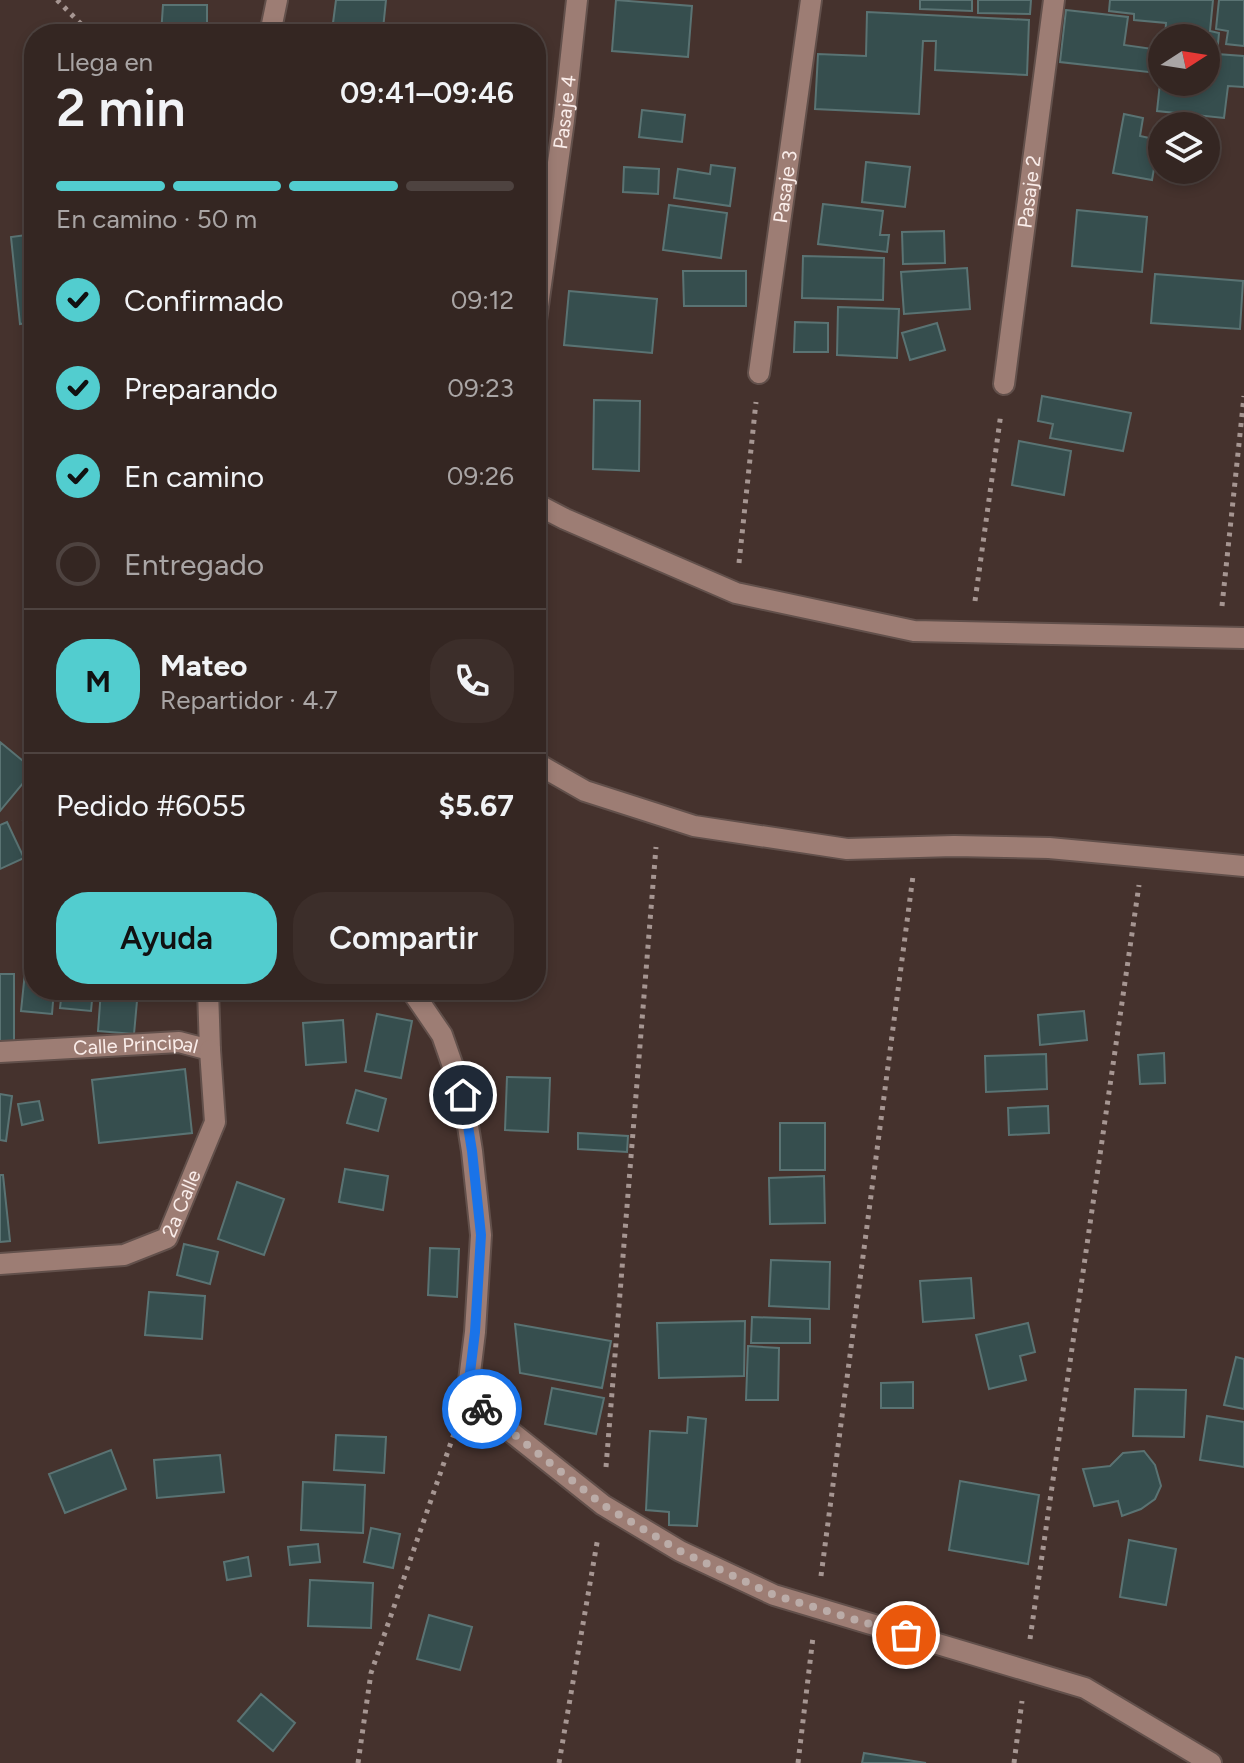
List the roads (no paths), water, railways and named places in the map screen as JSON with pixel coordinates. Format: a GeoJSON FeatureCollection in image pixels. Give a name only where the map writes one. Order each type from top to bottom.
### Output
{"type":"FeatureCollection","features":[{"type":"Feature","properties":{"kind":"street"},"geometry":{"type":"LineString","coordinates":[[272,24],[277,0]]}},
{"type":"Feature","properties":{"kind":"street","name":"Pasaje 4"},"geometry":{"type":"LineString","coordinates":[[546,249],[577,0]]}},
{"type":"Feature","properties":{"kind":"street","name":"Pasaje 3"},"geometry":{"type":"LineString","coordinates":[[759,373],[811,0]]}},
{"type":"Feature","properties":{"kind":"street","name":"Pasaje 2"},"geometry":{"type":"LineString","coordinates":[[1004,384],[1054,0]]}},
{"type":"Feature","properties":{"kind":"street"},"geometry":{"type":"LineString","coordinates":[[546,509],[736,593],[914,631],[1244,638]]}},
{"type":"Feature","properties":{"kind":"street"},"geometry":{"type":"LineString","coordinates":[[546,769],[585,791],[694,826],[847,849],[1049,848],[1244,866]]}},
{"type":"Feature","properties":{"kind":"street","name":"Calle Principal"},"geometry":{"type":"LineString","coordinates":[[0,1052],[179,1042],[210,1050],[208,1000]]}},
{"type":"Feature","properties":{"kind":"street"},"geometry":{"type":"LineString","coordinates":[[418,1000],[442,1035],[463,1095],[472,1151],[481,1235],[467,1397],[603,1505],[680,1551],[774,1595],[1085,1688],[1211,1763]]}},
{"type":"Feature","properties":{"kind":"street","name":"2a Calle"},"geometry":{"type":"LineString","coordinates":[[0,1264],[124,1255],[167,1238],[215,1122],[210,1050]]}}]}
